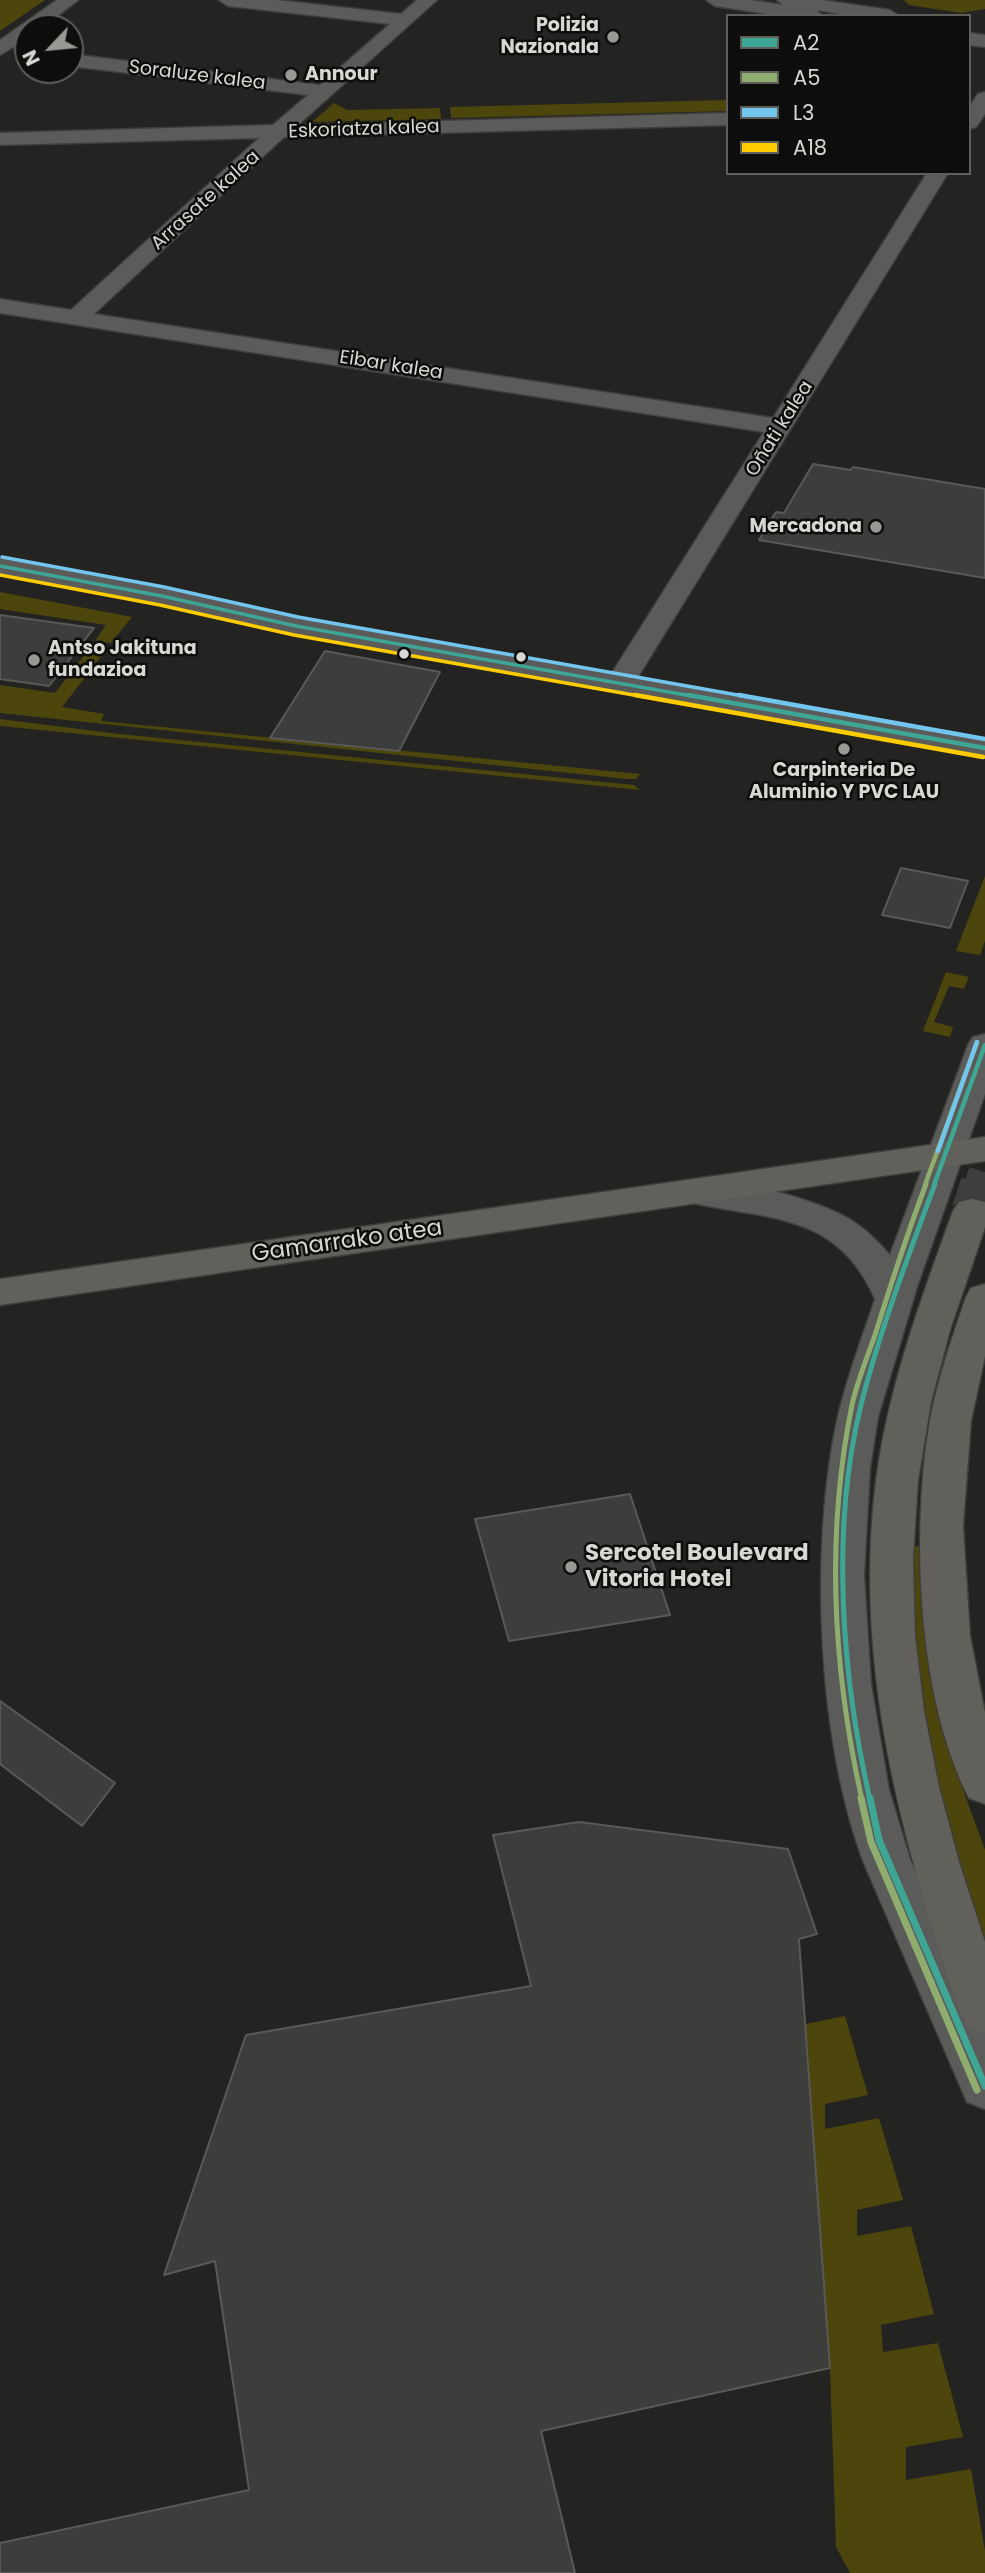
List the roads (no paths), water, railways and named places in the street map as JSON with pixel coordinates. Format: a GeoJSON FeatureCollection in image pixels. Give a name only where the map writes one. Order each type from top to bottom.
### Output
{"type":"FeatureCollection","features":[{"type":"Feature","properties":{"kind":"main road","name":"Gamarrako atea"},"geometry":{"type":"LineString","coordinates":[[0,1292],[985,1149]]}},
{"type":"Feature","properties":{"kind":"main road"},"geometry":{"type":"LineString","coordinates":[[972,1211],[937,1309],[910,1403],[896,1492],[891,1555],[892,1623],[900,1704],[922,1820],[956,1932],[985,2011]]}},
{"type":"Feature","properties":{"kind":"main road"},"geometry":{"type":"LineString","coordinates":[[985,1297],[960,1374],[942,1513],[948,1633],[974,1759],[985,1785]]}},
{"type":"Feature","properties":{"kind":"street"},"geometry":{"type":"LineString","coordinates":[[50,14],[69,0]]}},
{"type":"Feature","properties":{"kind":"street"},"geometry":{"type":"LineString","coordinates":[[228,0],[405,20]]}},
{"type":"Feature","properties":{"kind":"street","name":"Arrasate kalea"},"geometry":{"type":"LineString","coordinates":[[77,317],[428,0]]}},
{"type":"Feature","properties":{"kind":"street"},"geometry":{"type":"LineString","coordinates":[[715,0],[806,14]]}},
{"type":"Feature","properties":{"kind":"street"},"geometry":{"type":"LineString","coordinates":[[786,0],[877,14]]}},
{"type":"Feature","properties":{"kind":"street","name":"Soraluze kalea"},"geometry":{"type":"LineString","coordinates":[[84,62],[323,92]]}},
{"type":"Feature","properties":{"kind":"street","name":"Eskoriatza kalea"},"geometry":{"type":"LineString","coordinates":[[0,139],[726,119]]}},
{"type":"Feature","properties":{"kind":"street","name":"Oñati kalea"},"geometry":{"type":"LineString","coordinates":[[620,684],[937,175]]}},
{"type":"Feature","properties":{"kind":"street","name":"Eibar kalea"},"geometry":{"type":"LineString","coordinates":[[0,306],[782,427]]}},
{"type":"Feature","properties":{"kind":"street"},"geometry":{"type":"LineString","coordinates":[[0,566],[162,596],[296,626],[985,748]]}},
{"type":"Feature","properties":{"kind":"street"},"geometry":{"type":"LineString","coordinates":[[985,1045],[894,1299],[858,1418],[842,1558],[847,1674],[867,1788],[880,1842],[985,2086]]}},
{"type":"Feature","properties":{"kind":"street","name":"Gamarrako atea"},"geometry":{"type":"LineString","coordinates":[[693,1191],[782,1204],[835,1226],[873,1259],[894,1299]]}},
{"type":"Feature","properties":{"kind":"tunnel"},"geometry":{"type":"LineString","coordinates":[[981,1185],[985,1172]]}},
{"type":"Feature","properties":{"kind":"tunnel"},"geometry":{"type":"LineString","coordinates":[[972,1211],[981,1184]]}},
{"type":"Feature","properties":{"kind":"place","name":"Polizia Nazionala"},"geometry":{"type":"Point","coordinates":[613,37]}},
{"type":"Feature","properties":{"kind":"place","name":"Annour"},"geometry":{"type":"Point","coordinates":[291,75]}},
{"type":"Feature","properties":{"kind":"place","name":"Mercadona"},"geometry":{"type":"Point","coordinates":[876,527]}},
{"type":"Feature","properties":{"kind":"place","name":"Antso Jakituna fundazioa"},"geometry":{"type":"Point","coordinates":[34,660]}},
{"type":"Feature","properties":{"kind":"place","name":"Carpinteria De Aluminio Y PVC LAU"},"geometry":{"type":"Point","coordinates":[844,749]}},
{"type":"Feature","properties":{"kind":"place","name":"Sercotel Boulevard Vitoria Hotel"},"geometry":{"type":"Point","coordinates":[571,1567]}}]}
